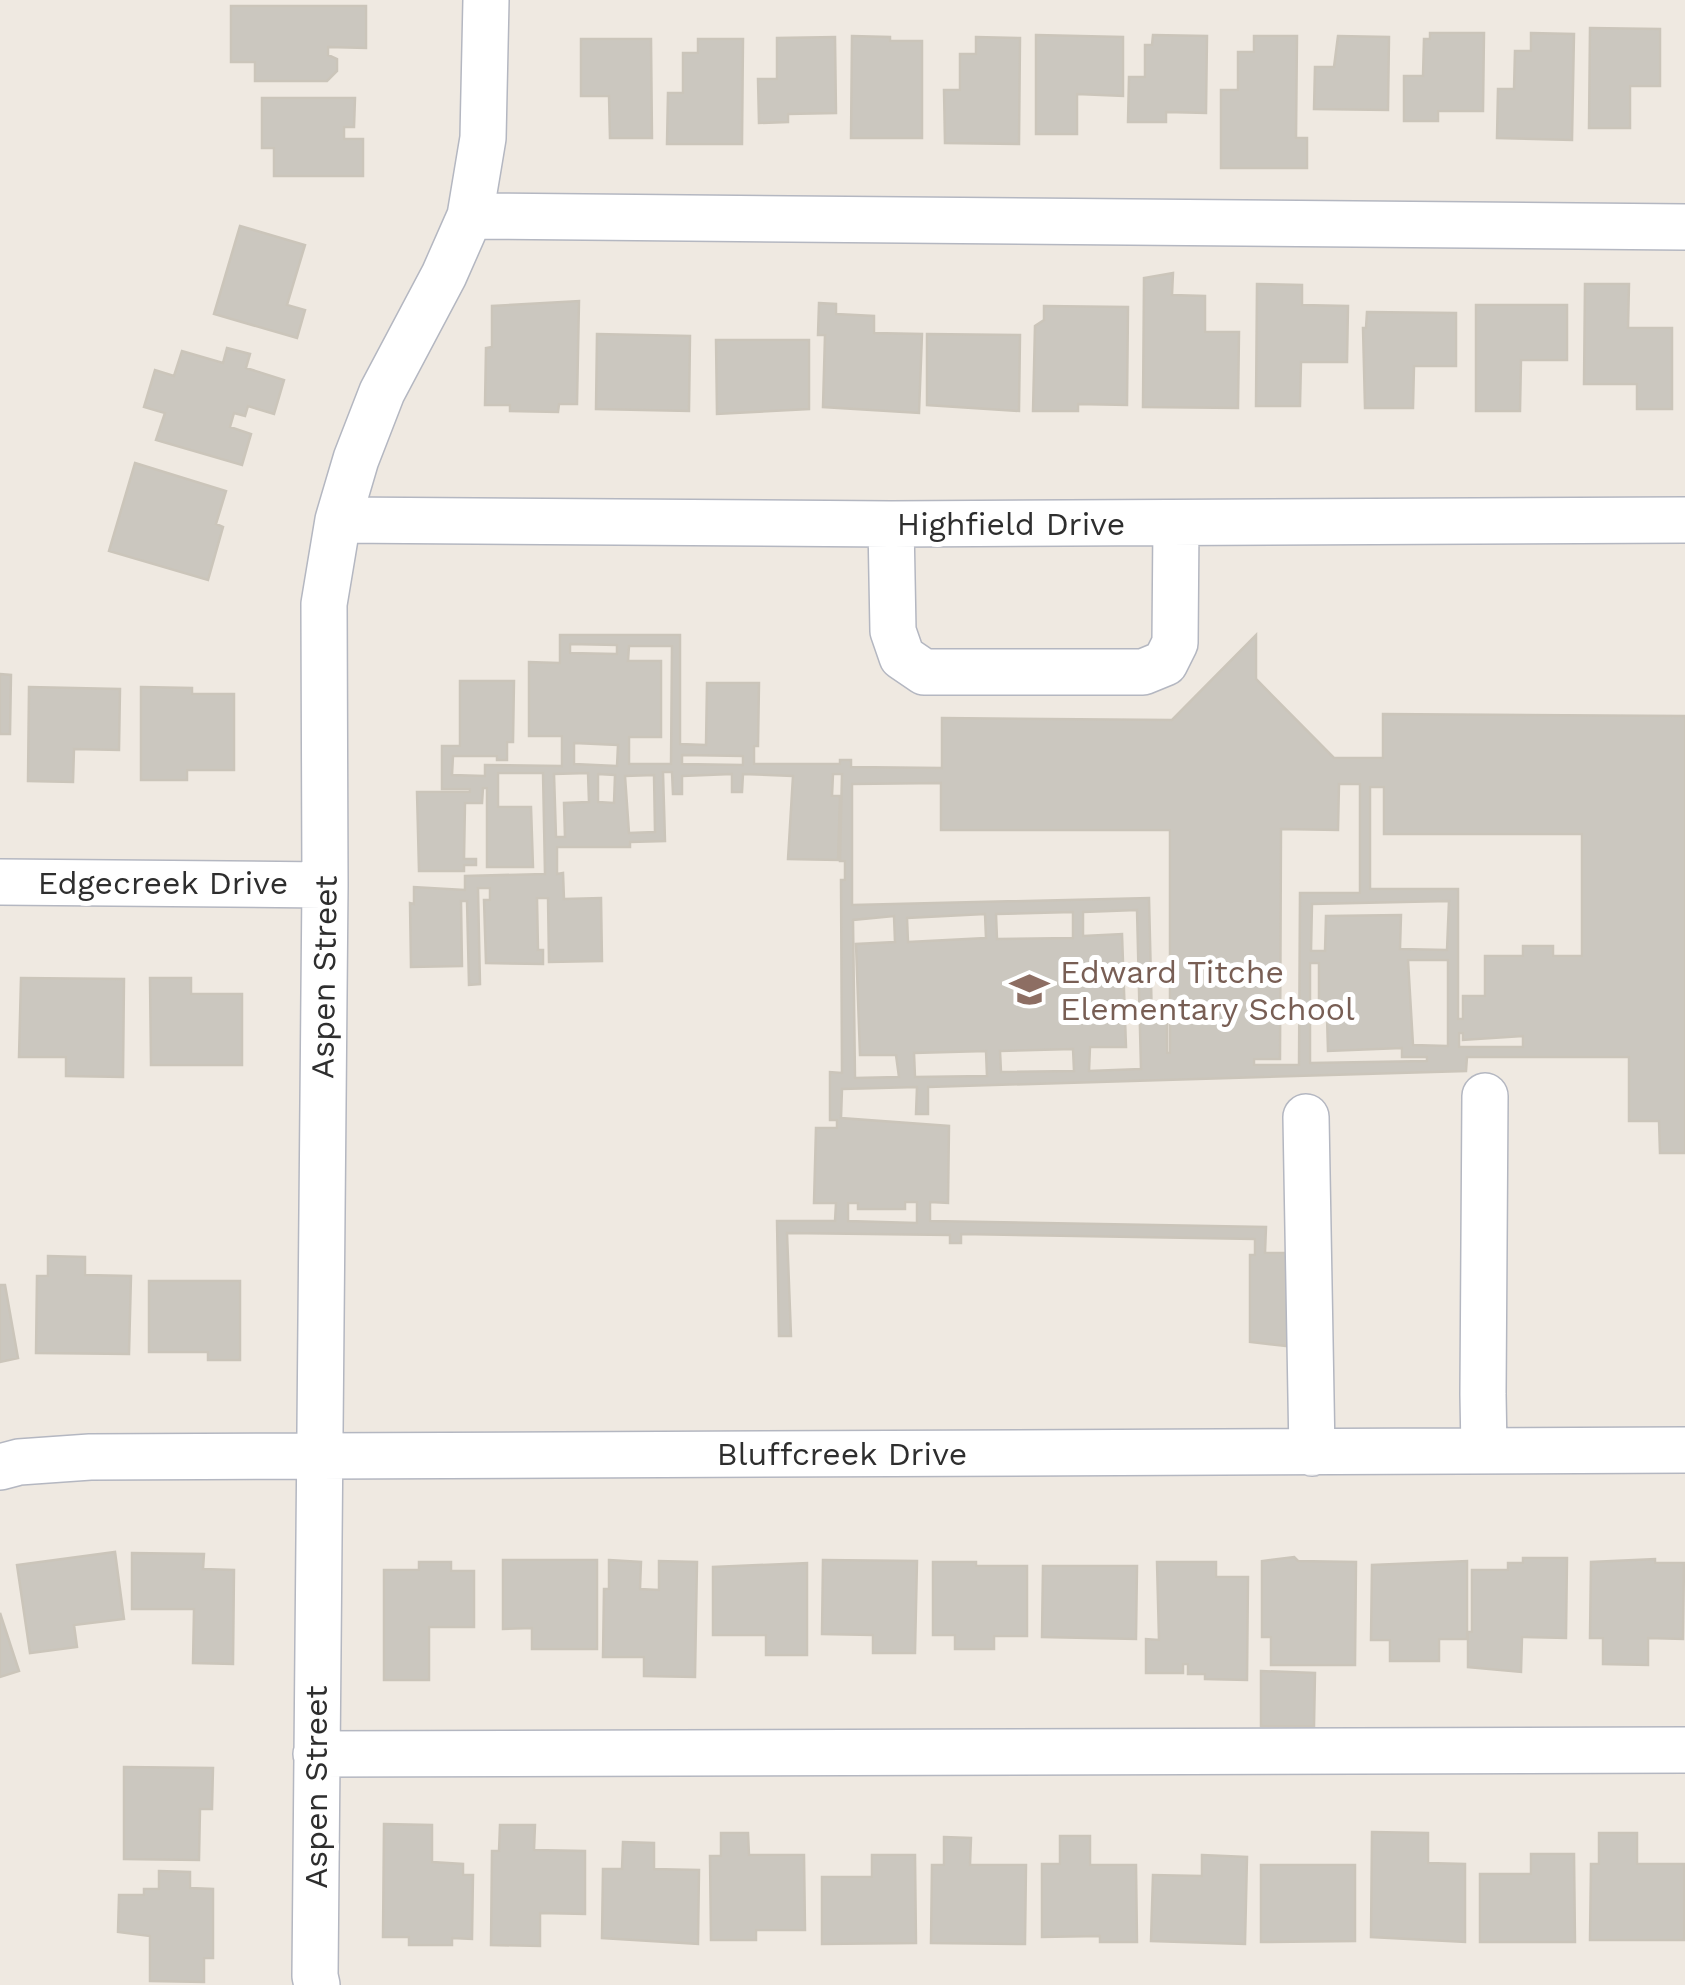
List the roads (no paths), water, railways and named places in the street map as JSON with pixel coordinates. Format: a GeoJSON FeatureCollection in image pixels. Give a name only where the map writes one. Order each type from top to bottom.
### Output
{"type":"FeatureCollection","features":[{"type":"Feature","properties":{"kind":"street","name":"Aspen Street"},"geometry":{"type":"LineString","coordinates":[[317,1985],[318,1455],[326,884],[324,604],[338,520],[356,459],[382,392],[470,216],[482,138],[486,0]]}},
{"type":"Feature","properties":{"kind":"street"},"geometry":{"type":"LineString","coordinates":[[470,216],[1685,227]]}},
{"type":"Feature","properties":{"kind":"street","name":"Highfield Drive"},"geometry":{"type":"LineString","coordinates":[[338,520],[891,524],[1685,520]]}},
{"type":"Feature","properties":{"kind":"street"},"geometry":{"type":"LineString","coordinates":[[891,524],[893,631],[902,657],[924,672],[1143,672],[1165,663],[1175,643],[1176,523]]}},
{"type":"Feature","properties":{"kind":"street","name":"Edgecreek Drive"},"geometry":{"type":"LineString","coordinates":[[0,882],[326,884]]}},
{"type":"Feature","properties":{"kind":"street"},"geometry":{"type":"LineString","coordinates":[[1484,1451],[1485,1096]]}},
{"type":"Feature","properties":{"kind":"street"},"geometry":{"type":"LineString","coordinates":[[1306,1117],[1312,1452]]}},
{"type":"Feature","properties":{"kind":"street","name":"Bluffcreek Drive"},"geometry":{"type":"LineString","coordinates":[[0,1467],[90,1457],[1685,1450]]}},
{"type":"Feature","properties":{"kind":"street"},"geometry":{"type":"LineString","coordinates":[[316,1754],[1685,1750]]}},
{"type":"Feature","properties":{"kind":"place","name":"Edward Titche Elementary School"},"geometry":{"type":"Point","coordinates":[1030,990]}}]}
